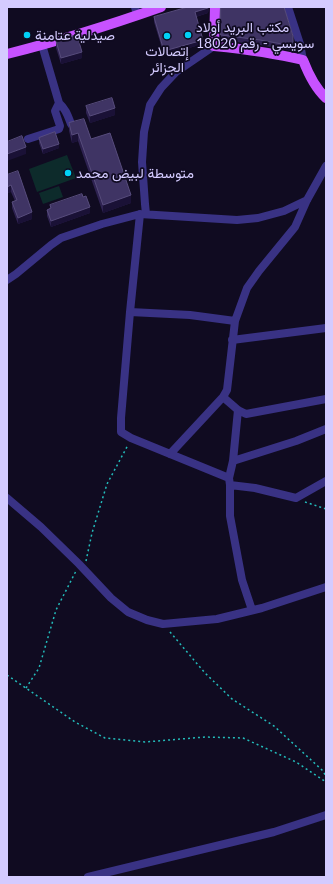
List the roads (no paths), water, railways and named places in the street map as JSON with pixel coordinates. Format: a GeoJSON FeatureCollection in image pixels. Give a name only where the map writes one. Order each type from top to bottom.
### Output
{"type":"FeatureCollection","features":[{"type":"Feature","properties":{"kind":"main road"},"geometry":{"type":"LineString","coordinates":[[7,54],[42,45],[136,11],[161,7]]}},
{"type":"Feature","properties":{"kind":"main road"},"geometry":{"type":"LineString","coordinates":[[215,7],[214,46],[284,55],[303,60],[311,78],[326,98]]}},
{"type":"Feature","properties":{"kind":"street"},"geometry":{"type":"LineString","coordinates":[[288,7],[300,44],[303,60]]}},
{"type":"Feature","properties":{"kind":"street"},"geometry":{"type":"LineString","coordinates":[[42,45],[59,103],[67,113],[71,124]]}},
{"type":"Feature","properties":{"kind":"street"},"geometry":{"type":"LineString","coordinates":[[214,46],[176,72],[161,88],[150,105],[144,132],[142,162],[144,204],[130,312],[121,418],[122,432],[131,438],[181,457],[230,481],[296,498],[326,481]]}},
{"type":"Feature","properties":{"kind":"street"},"geometry":{"type":"LineString","coordinates":[[28,139],[59,129],[60,126],[55,111],[59,103]]}},
{"type":"Feature","properties":{"kind":"street"},"geometry":{"type":"LineString","coordinates":[[170,454],[228,390],[234,321],[247,288],[295,227],[326,166]]}},
{"type":"Feature","properties":{"kind":"street"},"geometry":{"type":"LineString","coordinates":[[8,277],[60,238],[102,224],[143,214],[237,220],[258,218],[284,211],[308,200]]}},
{"type":"Feature","properties":{"kind":"street"},"geometry":{"type":"LineString","coordinates":[[130,312],[190,315],[234,321]]}},
{"type":"Feature","properties":{"kind":"street"},"geometry":{"type":"LineString","coordinates":[[232,340],[326,328]]}},
{"type":"Feature","properties":{"kind":"street"},"geometry":{"type":"LineString","coordinates":[[223,397],[238,410],[246,414],[326,399]]}},
{"type":"Feature","properties":{"kind":"street"},"geometry":{"type":"LineString","coordinates":[[238,410],[230,481],[230,516],[242,580],[252,610]]}},
{"type":"Feature","properties":{"kind":"street"},"geometry":{"type":"LineString","coordinates":[[233,461],[296,441],[326,429]]}},
{"type":"Feature","properties":{"kind":"street"},"geometry":{"type":"LineString","coordinates":[[7,498],[41,527],[111,598],[128,612],[147,620],[164,624],[217,619],[262,608],[326,587]]}},
{"type":"Feature","properties":{"kind":"street"},"geometry":{"type":"LineString","coordinates":[[88,877],[274,832],[326,815]]}},
{"type":"Feature","properties":{"kind":"place","name":"صيدلية عتامنة"},"geometry":{"type":"Point","coordinates":[27,35]}},
{"type":"Feature","properties":{"kind":"place","name":"مكتب البريد أولاد سويسي - رقم 18020"},"geometry":{"type":"Point","coordinates":[188,35]}},
{"type":"Feature","properties":{"kind":"place","name":"إتصالات الجزائر"},"geometry":{"type":"Point","coordinates":[167,36]}},
{"type":"Feature","properties":{"kind":"place","name":"متوسطة لبيض محمد"},"geometry":{"type":"Point","coordinates":[68,173]}}]}
